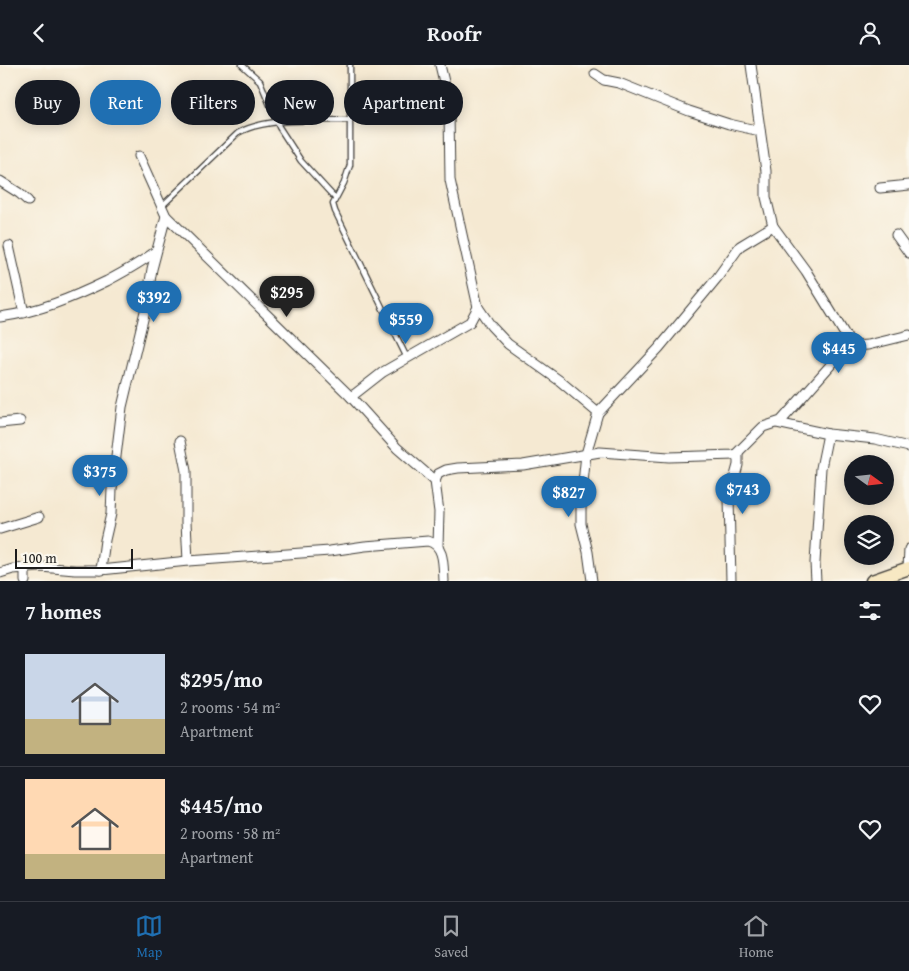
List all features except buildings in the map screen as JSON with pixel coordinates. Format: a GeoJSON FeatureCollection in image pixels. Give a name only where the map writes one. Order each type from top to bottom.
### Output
{"type":"FeatureCollection","features":[{"type":"Feature","properties":{"kind":"main road"},"geometry":{"type":"LineString","coordinates":[[872,581],[909,568]]}},
{"type":"Feature","properties":{"kind":"street"},"geometry":{"type":"LineString","coordinates":[[440,65],[446,86],[449,112],[450,180],[478,307],[488,322],[508,344],[560,381],[598,413]]}},
{"type":"Feature","properties":{"kind":"street"},"geometry":{"type":"LineString","coordinates":[[751,65],[766,171],[766,197],[773,226],[806,271],[852,346]]}},
{"type":"Feature","properties":{"kind":"street"},"geometry":{"type":"LineString","coordinates":[[595,74],[604,80],[619,83],[689,111],[729,124],[760,131]]}},
{"type":"Feature","properties":{"kind":"street"},"geometry":{"type":"LineString","coordinates":[[139,156],[166,216],[351,397],[397,448],[435,481]]}},
{"type":"Feature","properties":{"kind":"street"},"geometry":{"type":"LineString","coordinates":[[0,181],[28,201]]}},
{"type":"Feature","properties":{"kind":"street"},"geometry":{"type":"LineString","coordinates":[[880,188],[909,185]]}},
{"type":"Feature","properties":{"kind":"street"},"geometry":{"type":"LineString","coordinates":[[101,570],[104,540],[111,514],[112,489],[122,407],[146,307],[156,251],[166,216]]}},
{"type":"Feature","properties":{"kind":"street"},"geometry":{"type":"LineString","coordinates":[[592,581],[581,515],[586,454],[598,413],[670,335],[718,278],[740,246],[773,226]]}},
{"type":"Feature","properties":{"kind":"street"},"geometry":{"type":"LineString","coordinates":[[896,235],[909,253]]}},
{"type":"Feature","properties":{"kind":"street"},"geometry":{"type":"LineString","coordinates":[[9,246],[24,313]]}},
{"type":"Feature","properties":{"kind":"street"},"geometry":{"type":"LineString","coordinates":[[0,317],[52,306],[87,291],[131,268],[156,251]]}},
{"type":"Feature","properties":{"kind":"street"},"geometry":{"type":"LineString","coordinates":[[471,321],[478,307]]}},
{"type":"Feature","properties":{"kind":"street"},"geometry":{"type":"LineString","coordinates":[[351,397],[383,372],[471,321],[488,322]]}},
{"type":"Feature","properties":{"kind":"street"},"geometry":{"type":"LineString","coordinates":[[777,423],[844,350],[852,346],[868,345],[909,335]]}},
{"type":"Feature","properties":{"kind":"street"},"geometry":{"type":"LineString","coordinates":[[0,423],[20,421]]}},
{"type":"Feature","properties":{"kind":"street"},"geometry":{"type":"LineString","coordinates":[[444,581],[441,553],[438,546],[439,512],[435,481],[438,474],[446,470],[522,465],[586,454],[618,452],[669,457],[733,455],[738,453],[763,427],[777,423],[828,435],[875,439],[909,447]]}},
{"type":"Feature","properties":{"kind":"street"},"geometry":{"type":"LineString","coordinates":[[816,581],[815,563],[821,468],[828,435]]}},
{"type":"Feature","properties":{"kind":"street"},"geometry":{"type":"LineString","coordinates":[[180,441],[186,471],[188,561]]}},
{"type":"Feature","properties":{"kind":"street"},"geometry":{"type":"LineString","coordinates":[[731,581],[729,498],[738,461],[738,453]]}},
{"type":"Feature","properties":{"kind":"street"},"geometry":{"type":"LineString","coordinates":[[0,529],[39,517]]}},
{"type":"Feature","properties":{"kind":"street"},"geometry":{"type":"LineString","coordinates":[[0,573],[41,567],[101,570],[428,541],[438,546]]}},
{"type":"Feature","properties":{"kind":"street"},"geometry":{"type":"LineString","coordinates":[[909,549],[909,568]]}},
{"type":"Feature","properties":{"kind":"street"},"geometry":{"type":"LineString","coordinates":[[25,568],[25,581]]}},
{"type":"Feature","properties":{"kind":"lane"},"geometry":{"type":"LineString","coordinates":[[242,65],[260,81],[265,93]]}},
{"type":"Feature","properties":{"kind":"lane"},"geometry":{"type":"LineString","coordinates":[[350,65],[350,80]]}},
{"type":"Feature","properties":{"kind":"lane"},"geometry":{"type":"LineString","coordinates":[[162,207],[238,133],[265,125]]}},
{"type":"Feature","properties":{"kind":"lane"},"geometry":{"type":"LineString","coordinates":[[279,125],[301,161],[335,198]]}},
{"type":"Feature","properties":{"kind":"lane"},"geometry":{"type":"LineString","coordinates":[[350,125],[350,165],[344,183],[335,198],[335,211],[407,358]]}}]}
